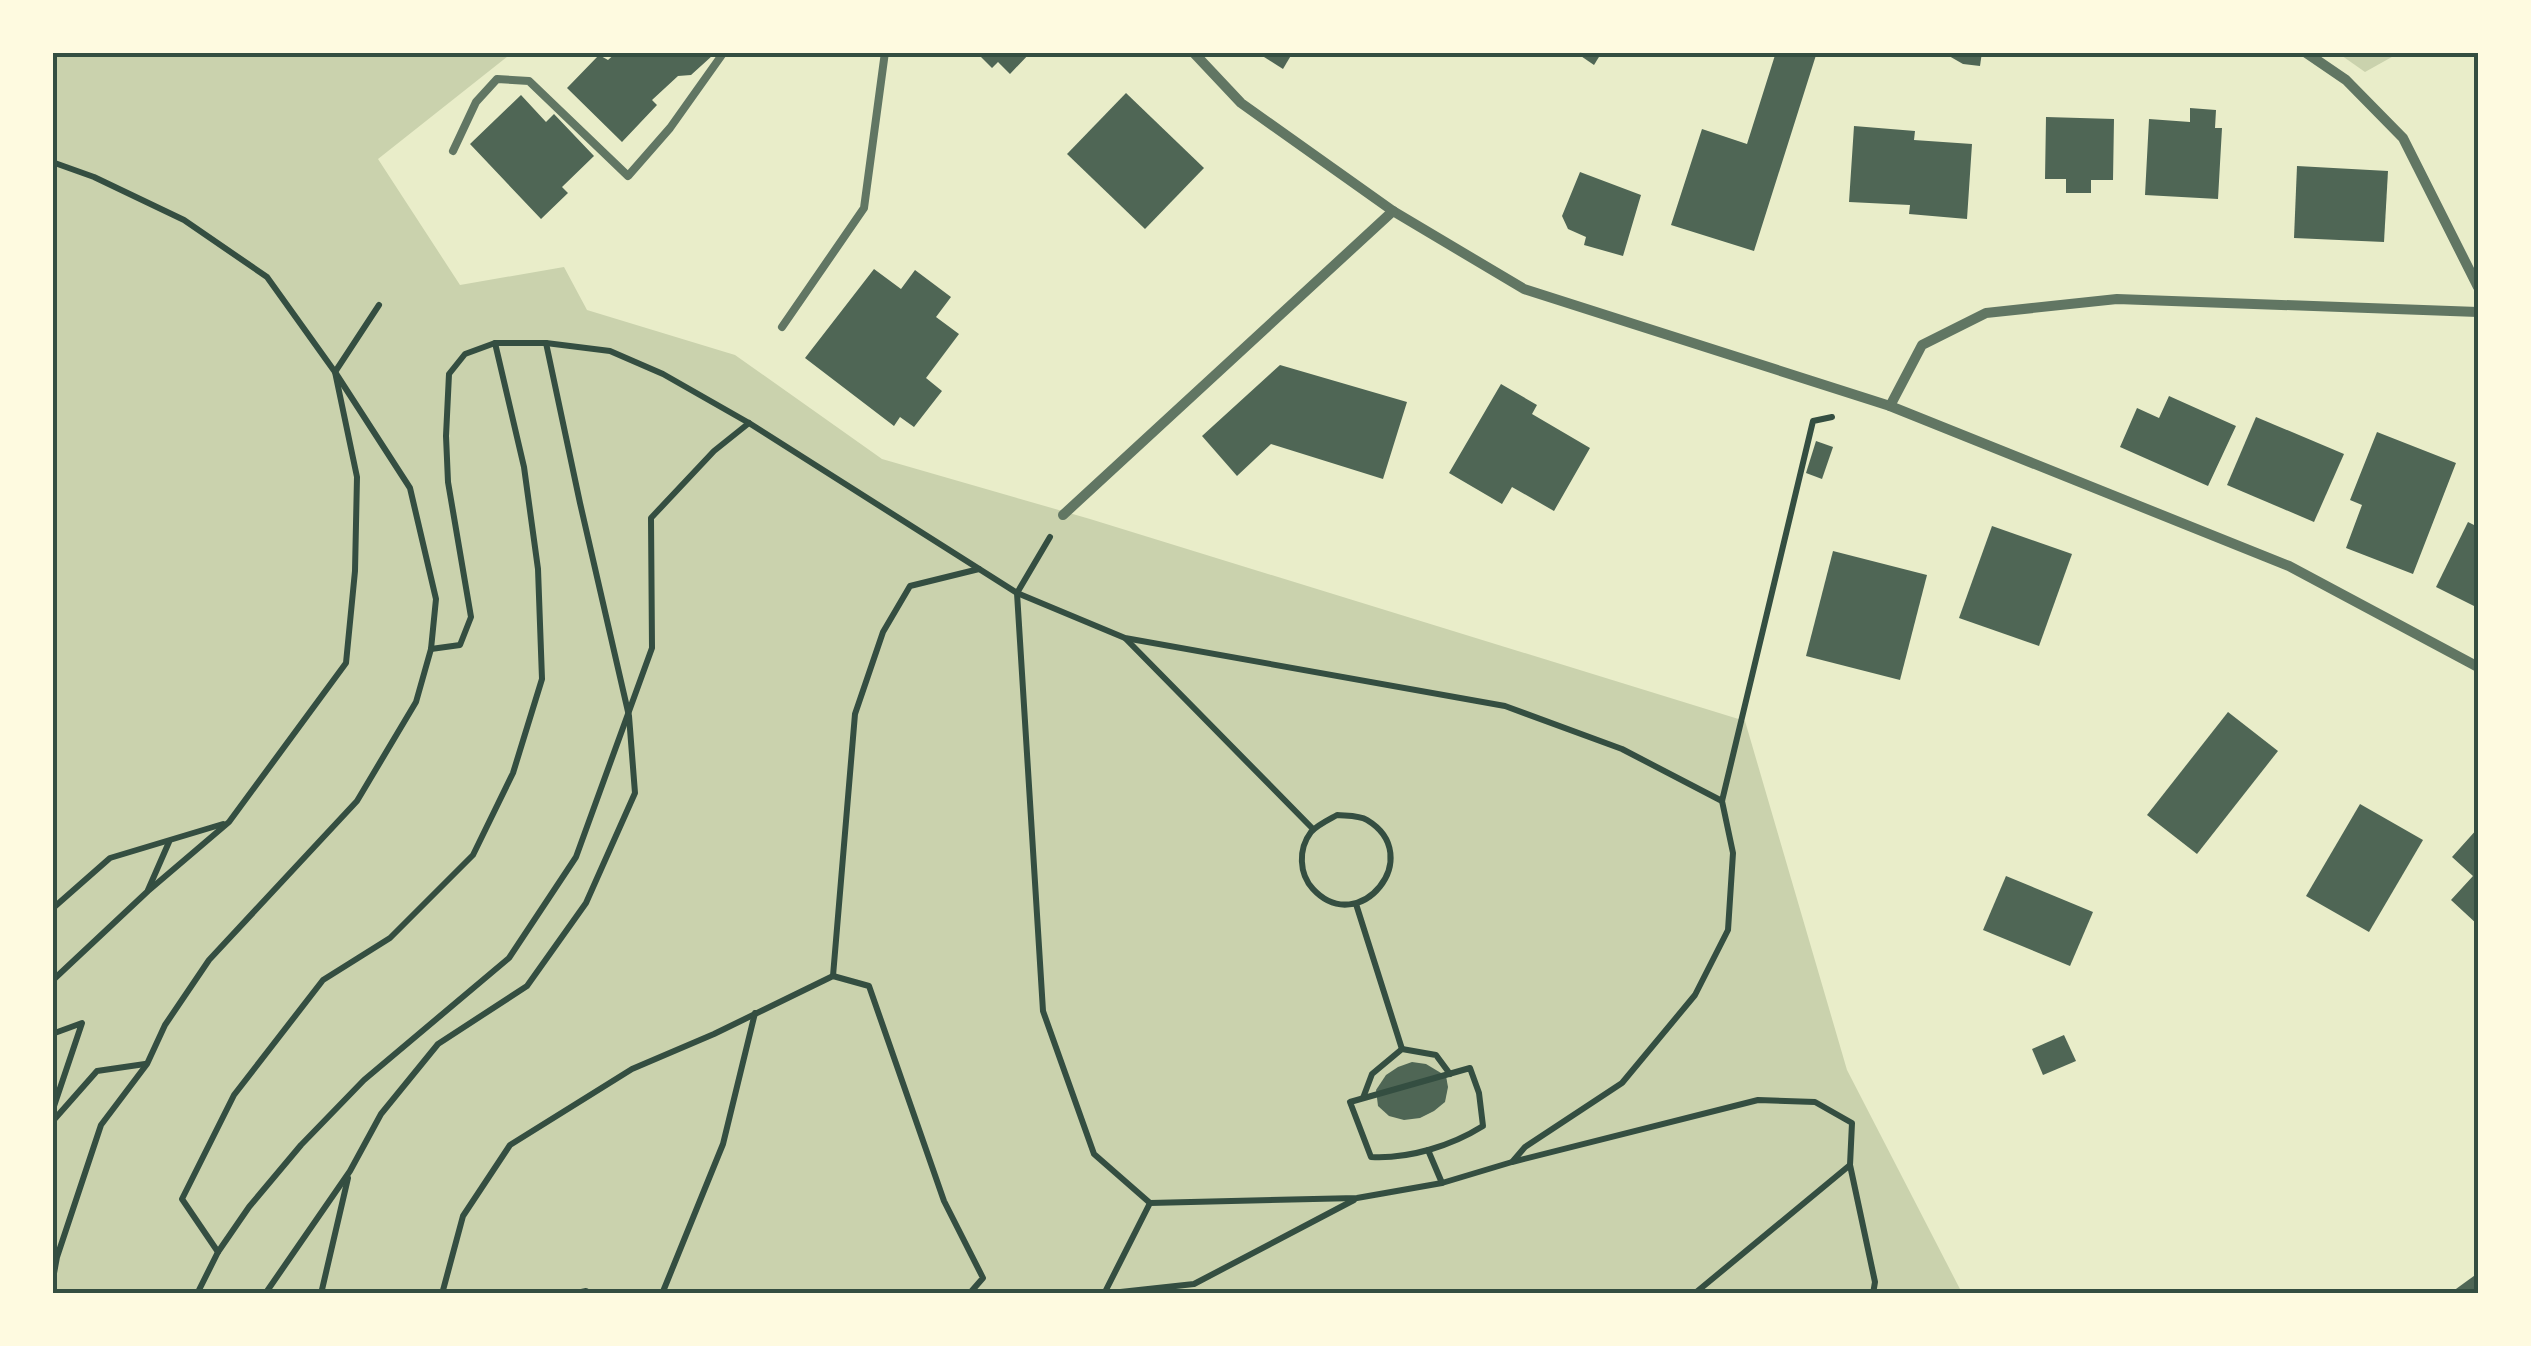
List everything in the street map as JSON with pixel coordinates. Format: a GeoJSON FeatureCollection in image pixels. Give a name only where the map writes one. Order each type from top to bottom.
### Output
{"type":"FeatureCollection","features":[{"type":"Feature","properties":{"kind":"street"},"geometry":{"type":"LineString","coordinates":[[1192,52],[1241,103],[1393,211],[1524,288],[1890,406],[2289,566],[2478,668]]}},
{"type":"Feature","properties":{"kind":"street"},"geometry":{"type":"LineString","coordinates":[[2304,52],[2346,80],[2404,138],[2478,287]]}},
{"type":"Feature","properties":{"kind":"street"},"geometry":{"type":"LineString","coordinates":[[1063,515],[1393,211]]}},
{"type":"Feature","properties":{"kind":"street"},"geometry":{"type":"LineString","coordinates":[[1890,406],[1922,346],[1986,313],[2116,299],[2478,312]]}},
{"type":"Feature","properties":{"kind":"lane"},"geometry":{"type":"LineString","coordinates":[[453,151],[476,102],[497,79],[529,81],[628,176],[670,128],[724,52]]}},
{"type":"Feature","properties":{"kind":"lane"},"geometry":{"type":"LineString","coordinates":[[782,328],[864,208],[885,52]]}},
{"type":"Feature","properties":{"kind":"path"},"geometry":{"type":"LineString","coordinates":[[52,162],[94,177],[184,220],[266,277],[336,372],[410,488],[436,598],[431,649],[416,702],[356,801],[209,960],[164,1025],[146,1064],[101,1125],[56,1257],[52,1284]]}},
{"type":"Feature","properties":{"kind":"path"},"geometry":{"type":"LineString","coordinates":[[52,981],[229,822],[346,663],[355,571],[357,477],[336,372],[379,305]]}},
{"type":"Feature","properties":{"kind":"path"},"geometry":{"type":"LineString","coordinates":[[431,649],[460,645],[471,617],[448,482],[450,374],[464,354],[495,343],[546,343],[610,352],[663,374],[749,422],[1017,593],[1125,638],[1505,706],[1622,749],[1722,801]]}},
{"type":"Feature","properties":{"kind":"path"},"geometry":{"type":"LineString","coordinates":[[218,1252],[182,1199],[234,1095],[324,980],[390,938],[473,854],[513,773],[542,680],[538,569],[527,484],[495,343]]}},
{"type":"Feature","properties":{"kind":"path"},"geometry":{"type":"LineString","coordinates":[[265,1294],[350,1170],[381,1114],[438,1044],[527,986],[586,903],[635,793],[629,716],[546,343]]}},
{"type":"Feature","properties":{"kind":"path"},"geometry":{"type":"LineString","coordinates":[[1512,1162],[1525,1146],[1622,1083],[1695,995],[1728,930],[1733,853],[1722,801],[1812,421],[1832,417]]}},
{"type":"Feature","properties":{"kind":"path"},"geometry":{"type":"LineString","coordinates":[[197,1294],[218,1252],[249,1207],[291,1158],[364,1080],[509,958],[576,857],[652,648],[652,518],[714,451],[749,422]]}},
{"type":"Feature","properties":{"kind":"path"},"geometry":{"type":"LineString","coordinates":[[1063,515],[1017,593],[1043,1011],[1094,1154],[1150,1203],[1357,1198],[1442,1182],[1758,1100],[1814,1102],[1852,1124],[1850,1165],[1875,1282],[1872,1294]]}},
{"type":"Feature","properties":{"kind":"path"},"geometry":{"type":"LineString","coordinates":[[833,976],[856,714],[883,632],[910,586],[978,568]]}},
{"type":"Feature","properties":{"kind":"path"},"geometry":{"type":"LineString","coordinates":[[1125,638],[1313,829]]}},
{"type":"Feature","properties":{"kind":"path"},"geometry":{"type":"LineString","coordinates":[[1337,815],[1365,818],[1386,837],[1392,864],[1380,890],[1356,904],[1337,904],[1320,896],[1306,882],[1301,864],[1303,846],[1313,829],[1337,815]]}},
{"type":"Feature","properties":{"kind":"path"},"geometry":{"type":"LineString","coordinates":[[52,908],[110,858],[229,822]]}},
{"type":"Feature","properties":{"kind":"path"},"geometry":{"type":"LineString","coordinates":[[148,891],[170,840]]}},
{"type":"Feature","properties":{"kind":"path"},"geometry":{"type":"LineString","coordinates":[[1356,904],[1402,1049]]}},
{"type":"Feature","properties":{"kind":"path"},"geometry":{"type":"LineString","coordinates":[[442,1294],[463,1216],[510,1145],[632,1070],[833,976],[869,986],[944,1201],[982,1278],[970,1294]]}},
{"type":"Feature","properties":{"kind":"path"},"geometry":{"type":"LineString","coordinates":[[662,1294],[723,1144],[756,1012]]}},
{"type":"Feature","properties":{"kind":"path"},"geometry":{"type":"LineString","coordinates":[[52,1034],[82,1023],[52,1112]]}},
{"type":"Feature","properties":{"kind":"path"},"geometry":{"type":"LineString","coordinates":[[1362,1099],[1372,1074],[1402,1049],[1436,1055],[1450,1074]]}},
{"type":"Feature","properties":{"kind":"path"},"geometry":{"type":"LineString","coordinates":[[52,1122],[97,1071],[146,1064]]}},
{"type":"Feature","properties":{"kind":"path"},"geometry":{"type":"LineString","coordinates":[[1470,1068],[1480,1094],[1484,1126],[1466,1137],[1428,1150],[1391,1158],[1371,1157],[1350,1102],[1362,1099],[1470,1068]]}},
{"type":"Feature","properties":{"kind":"path"},"geometry":{"type":"LineString","coordinates":[[1428,1150],[1442,1182]]}},
{"type":"Feature","properties":{"kind":"path"},"geometry":{"type":"LineString","coordinates":[[1694,1294],[1850,1165]]}},
{"type":"Feature","properties":{"kind":"path"},"geometry":{"type":"LineString","coordinates":[[321,1294],[350,1170]]}},
{"type":"Feature","properties":{"kind":"path"},"geometry":{"type":"LineString","coordinates":[[1103,1293],[1194,1289],[1357,1198]]}},
{"type":"Feature","properties":{"kind":"path"},"geometry":{"type":"LineString","coordinates":[[1103,1293],[1150,1203]]}},
{"type":"Feature","properties":{"kind":"path"},"geometry":{"type":"LineString","coordinates":[[572,1294],[590,1294]]}},
{"type":"Feature","properties":{"kind":"green space"},"geometry":{"type":"Polygon","coordinates":[[[52,53],[512,53],[378,159],[460,285],[564,267],[587,310],[735,355],[882,459],[1090,519],[1745,721],[1847,1070],[1962,1293],[53,1293],[52,53]]]}},
{"type":"Feature","properties":{"kind":"green space"},"geometry":{"type":"Polygon","coordinates":[[[2338,53],[2399,53],[2365,72],[2338,53]]]}},
{"type":"Feature","properties":{"kind":"building"},"geometry":{"type":"Polygon","coordinates":[[[617,52],[712,52],[712,56],[691,75],[678,76],[652,100],[657,105],[622,142],[567,88],[599,55],[608,60],[617,52]]]}},
{"type":"Feature","properties":{"kind":"building"},"geometry":{"type":"Polygon","coordinates":[[[976,52],[1031,52],[1010,74],[998,62],[992,68],[976,52]]]}},
{"type":"Feature","properties":{"kind":"building"},"geometry":{"type":"Polygon","coordinates":[[[1267,52],[1293,52],[1283,69],[1264,57],[1267,52]]]}},
{"type":"Feature","properties":{"kind":"building"},"geometry":{"type":"Polygon","coordinates":[[[1575,52],[1602,52],[1594,65],[1575,52]]]}},
{"type":"Feature","properties":{"kind":"building"},"geometry":{"type":"Polygon","coordinates":[[[1776,52],[1817,52],[1754,251],[1671,225],[1702,129],[1747,144],[1776,52]]]}},
{"type":"Feature","properties":{"kind":"building"},"geometry":{"type":"Polygon","coordinates":[[[1942,52],[1982,52],[1980,66],[1963,64],[1942,52]]]}},
{"type":"Feature","properties":{"kind":"building"},"geometry":{"type":"Polygon","coordinates":[[[1126,93],[1204,168],[1145,229],[1067,154],[1126,93]]]}},
{"type":"Feature","properties":{"kind":"building"},"geometry":{"type":"Polygon","coordinates":[[[521,95],[546,122],[554,114],[594,156],[562,187],[568,193],[541,219],[470,144],[521,95]]]}},
{"type":"Feature","properties":{"kind":"building"},"geometry":{"type":"Polygon","coordinates":[[[2190,108],[2216,110],[2215,128],[2222,128],[2218,199],[2145,195],[2149,119],[2190,122],[2190,108]]]}},
{"type":"Feature","properties":{"kind":"building"},"geometry":{"type":"Polygon","coordinates":[[[2046,117],[2114,119],[2113,180],[2091,180],[2091,193],[2066,193],[2066,179],[2045,179],[2046,117]]]}},
{"type":"Feature","properties":{"kind":"building"},"geometry":{"type":"Polygon","coordinates":[[[1854,126],[1915,131],[1914,140],[1972,144],[1967,219],[1909,214],[1910,205],[1849,202],[1854,126]]]}},
{"type":"Feature","properties":{"kind":"building"},"geometry":{"type":"Polygon","coordinates":[[[2297,166],[2388,171],[2384,242],[2294,238],[2297,166]]]}},
{"type":"Feature","properties":{"kind":"building"},"geometry":{"type":"Polygon","coordinates":[[[1580,172],[1641,195],[1623,256],[1584,245],[1586,237],[1568,229],[1562,216],[1580,172]]]}},
{"type":"Feature","properties":{"kind":"building"},"geometry":{"type":"Polygon","coordinates":[[[874,269],[901,289],[915,270],[951,297],[936,317],[959,334],[926,378],[942,391],[914,427],[900,417],[894,426],[805,358],[874,269]]]}},
{"type":"Feature","properties":{"kind":"building"},"geometry":{"type":"Polygon","coordinates":[[[1280,365],[1407,402],[1383,479],[1271,444],[1237,476],[1202,436],[1280,365]]]}},
{"type":"Feature","properties":{"kind":"building"},"geometry":{"type":"Polygon","coordinates":[[[1501,384],[1537,405],[1532,414],[1590,448],[1554,511],[1512,487],[1502,504],[1449,473],[1501,384]]]}},
{"type":"Feature","properties":{"kind":"building"},"geometry":{"type":"Polygon","coordinates":[[[2169,396],[2236,426],[2208,486],[2120,447],[2137,408],[2159,418],[2169,396]]]}},
{"type":"Feature","properties":{"kind":"building"},"geometry":{"type":"Polygon","coordinates":[[[2256,417],[2344,454],[2314,522],[2227,485],[2256,417]]]}},
{"type":"Feature","properties":{"kind":"building"},"geometry":{"type":"Polygon","coordinates":[[[2377,432],[2456,463],[2413,574],[2346,548],[2362,505],[2350,500],[2377,432]]]}},
{"type":"Feature","properties":{"kind":"building"},"geometry":{"type":"Polygon","coordinates":[[[1816,441],[1833,447],[1822,479],[1806,473],[1816,441]]]}},
{"type":"Feature","properties":{"kind":"building"},"geometry":{"type":"Polygon","coordinates":[[[2468,522],[2478,527],[2478,608],[2436,587],[2468,522]]]}},
{"type":"Feature","properties":{"kind":"building"},"geometry":{"type":"Polygon","coordinates":[[[1992,526],[2072,554],[2039,646],[1959,618],[1992,526]]]}},
{"type":"Feature","properties":{"kind":"building"},"geometry":{"type":"Polygon","coordinates":[[[1833,551],[1927,575],[1900,680],[1806,656],[1833,551]]]}},
{"type":"Feature","properties":{"kind":"building"},"geometry":{"type":"Polygon","coordinates":[[[2228,712],[2278,751],[2197,854],[2147,815],[2228,712]]]}},
{"type":"Feature","properties":{"kind":"building"},"geometry":{"type":"Polygon","coordinates":[[[2360,804],[2423,840],[2369,932],[2306,896],[2360,804]]]}},
{"type":"Feature","properties":{"kind":"building"},"geometry":{"type":"Polygon","coordinates":[[[2478,828],[2478,925],[2451,900],[2473,876],[2452,857],[2478,828]]]}},
{"type":"Feature","properties":{"kind":"building"},"geometry":{"type":"Polygon","coordinates":[[[2006,876],[2093,912],[2070,966],[1983,930],[2006,876]]]}},
{"type":"Feature","properties":{"kind":"building"},"geometry":{"type":"Polygon","coordinates":[[[2064,1035],[2076,1061],[2043,1075],[2032,1049],[2064,1035]]]}},
{"type":"Feature","properties":{"kind":"building"},"geometry":{"type":"Polygon","coordinates":[[[1412,1062],[1426,1064],[1446,1076],[1445,1102],[1420,1118],[1404,1120],[1389,1116],[1378,1106],[1376,1090],[1386,1075],[1412,1062]]]}},
{"type":"Feature","properties":{"kind":"building"},"geometry":{"type":"Polygon","coordinates":[[[2478,1273],[2478,1294],[2449,1294],[2478,1273]]]}}]}
